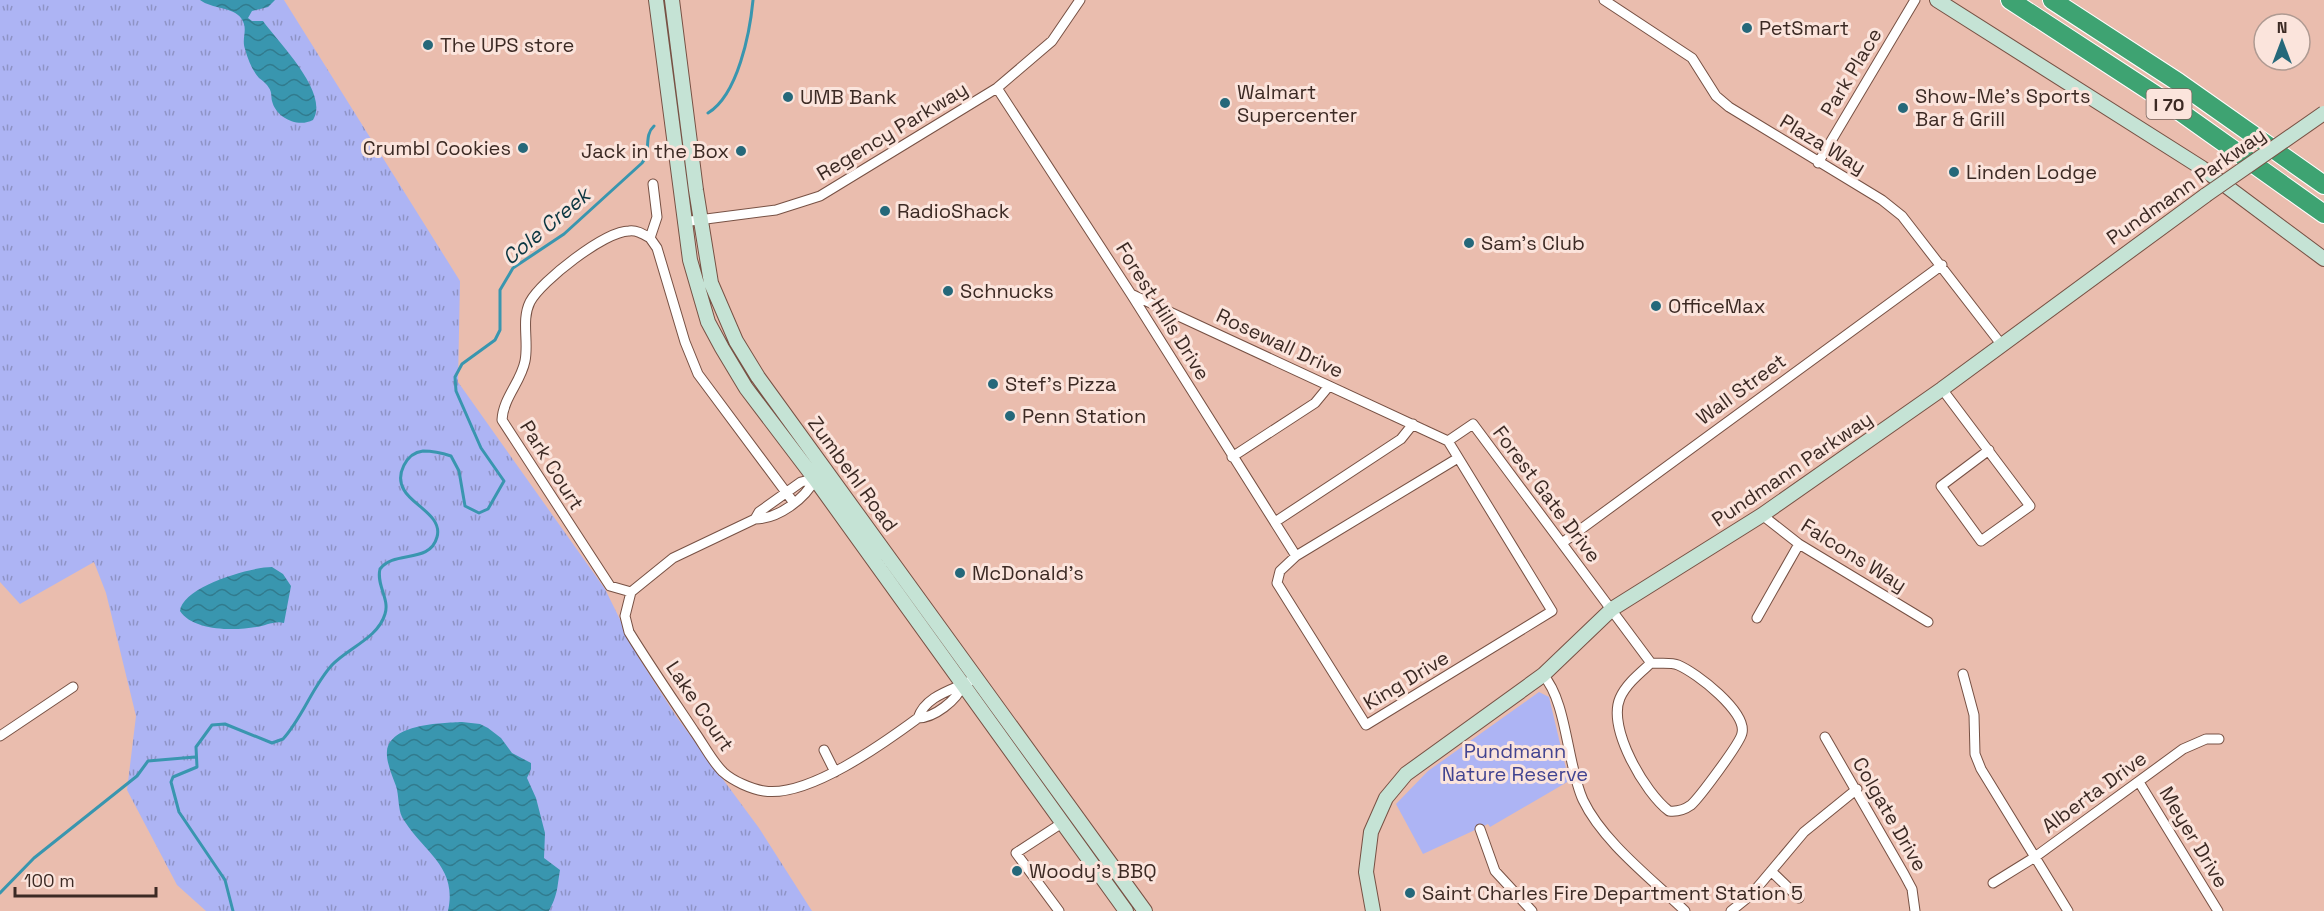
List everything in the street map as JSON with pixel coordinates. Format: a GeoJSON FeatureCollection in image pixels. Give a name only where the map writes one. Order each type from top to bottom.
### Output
{"type":"FeatureCollection","features":[{"type":"Feature","properties":{"kind":"highway","name":"I 70"},"geometry":{"type":"LineString","coordinates":[[2010,0],[2174,107],[2324,214]]}},
{"type":"Feature","properties":{"kind":"highway","name":"I 70"},"geometry":{"type":"LineString","coordinates":[[2052,0],[2178,82],[2324,185]]}},
{"type":"Feature","properties":{"kind":"main road","name":"Zumbehl Road"},"geometry":{"type":"LineString","coordinates":[[656,0],[683,222],[698,293],[713,331],[746,388],[815,479],[1126,911]]}},
{"type":"Feature","properties":{"kind":"main road","name":"Zumbehl Road"},"geometry":{"type":"LineString","coordinates":[[672,0],[700,219],[711,283],[736,341],[758,377],[828,471],[1140,909]]}},
{"type":"Feature","properties":{"kind":"main road"},"geometry":{"type":"LineString","coordinates":[[1937,0],[2202,168],[2324,259]]}},
{"type":"Feature","properties":{"kind":"main road"},"geometry":{"type":"LineString","coordinates":[[665,67],[680,66]]}},
{"type":"Feature","properties":{"kind":"main road","name":"Pundmann Parkway"},"geometry":{"type":"LineString","coordinates":[[1372,911],[1366,872],[1371,832],[1386,798],[1406,774],[1543,675],[1612,609],[1762,515],[1942,389],[2206,195],[2324,113]]}},
{"type":"Feature","properties":{"kind":"street","name":"Regency Parkway"},"geometry":{"type":"LineString","coordinates":[[683,222],[776,210],[820,196],[997,88],[1052,41],[1080,0]]}},
{"type":"Feature","properties":{"kind":"street","name":"Plaza Way"},"geometry":{"type":"LineString","coordinates":[[1605,0],[1692,58],[1722,101],[1818,163],[1882,200],[1902,216],[1942,264],[2001,344]]}},
{"type":"Feature","properties":{"kind":"street","name":"Park Place"},"geometry":{"type":"LineString","coordinates":[[1818,163],[1915,0]]}},
{"type":"Feature","properties":{"kind":"street","name":"Forest Hills Drive"},"geometry":{"type":"LineString","coordinates":[[997,88],[1131,294],[1296,556]]}},
{"type":"Feature","properties":{"kind":"street"},"geometry":{"type":"LineString","coordinates":[[653,184],[657,217],[650,238],[657,248],[685,342],[698,374],[794,503]]}},
{"type":"Feature","properties":{"kind":"street","name":"Park Court"},"geometry":{"type":"LineString","coordinates":[[631,592],[610,586],[502,420],[503,409],[525,365],[526,315],[537,291],[602,240],[628,231],[639,232],[650,238]]}},
{"type":"Feature","properties":{"kind":"street","name":"Wall Street"},"geometry":{"type":"LineString","coordinates":[[1562,543],[1942,264]]}},
{"type":"Feature","properties":{"kind":"street","name":"Rosewall Drive"},"geometry":{"type":"LineString","coordinates":[[1131,294],[1448,441]]}},
{"type":"Feature","properties":{"kind":"street"},"geometry":{"type":"LineString","coordinates":[[1232,456],[1315,403],[1329,386]]}},
{"type":"Feature","properties":{"kind":"street"},"geometry":{"type":"LineString","coordinates":[[1942,389],[1989,450],[2030,506],[1982,541],[1941,486],[1989,450]]}},
{"type":"Feature","properties":{"kind":"street"},"geometry":{"type":"LineString","coordinates":[[1275,522],[1401,439],[1413,424]]}},
{"type":"Feature","properties":{"kind":"street","name":"Forest Gate Drive"},"geometry":{"type":"LineString","coordinates":[[1448,441],[1473,424],[1651,663]]}},
{"type":"Feature","properties":{"kind":"street"},"geometry":{"type":"LineString","coordinates":[[1448,441],[1458,458]]}},
{"type":"Feature","properties":{"kind":"street","name":"King Drive"},"geometry":{"type":"LineString","coordinates":[[1458,458],[1552,611],[1366,725],[1277,583],[1280,571],[1296,556],[1458,458]]}},
{"type":"Feature","properties":{"kind":"street"},"geometry":{"type":"LineString","coordinates":[[754,519],[759,512],[801,482],[815,479],[828,471]]}},
{"type":"Feature","properties":{"kind":"street"},"geometry":{"type":"LineString","coordinates":[[631,592],[673,558],[754,519],[761,519],[794,503],[808,492],[815,479]]}},
{"type":"Feature","properties":{"kind":"street","name":"Falcons Way"},"geometry":{"type":"LineString","coordinates":[[1762,515],[1799,544],[1928,622]]}},
{"type":"Feature","properties":{"kind":"street"},"geometry":{"type":"LineString","coordinates":[[1757,618],[1799,544]]}},
{"type":"Feature","properties":{"kind":"street","name":"Lake Court"},"geometry":{"type":"LineString","coordinates":[[631,592],[625,616],[629,632],[708,755],[724,773],[741,783],[764,791],[809,783],[835,772],[879,747],[918,718],[920,712],[951,688],[962,686],[976,678]]}},
{"type":"Feature","properties":{"kind":"street"},"geometry":{"type":"LineString","coordinates":[[1651,663],[1677,664],[1724,699],[1736,711],[1742,722],[1742,734],[1718,770],[1690,806],[1678,812],[1669,811],[1650,792],[1631,765],[1622,732],[1619,699],[1630,683],[1651,663]]}},
{"type":"Feature","properties":{"kind":"street"},"geometry":{"type":"LineString","coordinates":[[1963,674],[1974,715],[1978,761],[2068,911]]}},
{"type":"Feature","properties":{"kind":"street"},"geometry":{"type":"LineString","coordinates":[[1543,675],[1554,690],[1575,777],[1584,801],[1600,829],[1684,911]]}},
{"type":"Feature","properties":{"kind":"street"},"geometry":{"type":"LineString","coordinates":[[0,736],[73,687]]}},
{"type":"Feature","properties":{"kind":"street","name":"Colgate Drive"},"geometry":{"type":"LineString","coordinates":[[1825,738],[1857,789],[1912,889],[1915,911]]}},
{"type":"Feature","properties":{"kind":"street","name":"Alberta Drive"},"geometry":{"type":"LineString","coordinates":[[1993,883],[2035,857],[2183,749],[2206,739],[2219,739]]}},
{"type":"Feature","properties":{"kind":"street"},"geometry":{"type":"LineString","coordinates":[[824,750],[835,772]]}},
{"type":"Feature","properties":{"kind":"street","name":"Meyer Drive"},"geometry":{"type":"LineString","coordinates":[[2139,782],[2218,911]]}},
{"type":"Feature","properties":{"kind":"street"},"geometry":{"type":"LineString","coordinates":[[1731,911],[1751,895],[1804,832],[1857,789]]}},
{"type":"Feature","properties":{"kind":"street"},"geometry":{"type":"LineString","coordinates":[[1059,911],[1016,853],[1062,823]]}},
{"type":"Feature","properties":{"kind":"street"},"geometry":{"type":"LineString","coordinates":[[1480,829],[1496,871],[1532,911]]}},
{"type":"Feature","properties":{"kind":"street"},"geometry":{"type":"LineString","coordinates":[[1771,871],[1799,898]]}},
{"type":"Feature","properties":{"kind":"green space"},"geometry":{"type":"Polygon","coordinates":[[[0,0],[284,0],[460,281],[458,382],[605,589],[639,658],[676,716],[759,828],[812,911],[206,911],[177,885],[127,790],[136,716],[106,593],[94,562],[20,604],[0,582],[0,0]]]}},
{"type":"Feature","properties":{"kind":"green space","name":"Pundmann Nature Reserve"},"geometry":{"type":"Polygon","coordinates":[[[1539,692],[1549,697],[1569,781],[1490,827],[1488,824],[1423,854],[1396,804],[1428,771],[1539,692]]]}},
{"type":"Feature","properties":{"kind":"water"},"geometry":{"type":"Polygon","coordinates":[[[200,0],[275,0],[268,7],[252,11],[248,18],[252,21],[263,21],[309,82],[316,109],[313,120],[294,122],[278,112],[274,107],[270,90],[259,78],[249,61],[244,45],[244,26],[241,18],[233,12],[200,0]]]}},
{"type":"Feature","properties":{"kind":"water"},"geometry":{"type":"Polygon","coordinates":[[[272,567],[283,574],[291,586],[284,623],[247,628],[215,628],[194,622],[180,611],[184,602],[192,594],[218,580],[249,570],[272,567]]]}},
{"type":"Feature","properties":{"kind":"water"},"geometry":{"type":"Polygon","coordinates":[[[442,723],[480,724],[488,728],[501,738],[512,753],[531,763],[527,778],[536,798],[545,833],[544,858],[560,870],[556,895],[549,911],[448,911],[450,895],[443,870],[402,817],[397,790],[387,760],[390,742],[407,730],[442,723]]]}},
{"type":"Feature","properties":{"kind":"waterway","name":"Cole Creek"},"geometry":{"type":"LineString","coordinates":[[708,113],[718,104],[735,78],[749,29],[753,0]]}},
{"type":"Feature","properties":{"kind":"waterway","name":"Cole Creek"},"geometry":{"type":"LineString","coordinates":[[233,911],[225,880],[179,812],[171,782],[173,777],[197,767],[196,747],[212,725],[225,724],[272,743],[283,739],[332,665],[376,630],[386,608],[379,575],[380,569],[386,563],[427,551],[437,537],[436,523],[404,490],[401,478],[407,460],[423,451],[451,456],[459,471],[465,506],[479,513],[488,509],[504,481],[481,448],[456,391],[455,377],[462,364],[495,340],[500,330],[500,290],[513,268],[564,234],[642,163],[647,154],[649,134],[654,126]]}},
{"type":"Feature","properties":{"kind":"waterway"},"geometry":{"type":"LineString","coordinates":[[0,893],[34,858],[137,776],[148,761],[195,757]]}},
{"type":"Feature","properties":{"kind":"place","name":"PetSmart"},"geometry":{"type":"Point","coordinates":[1747,28]}},
{"type":"Feature","properties":{"kind":"place","name":"The UPS store"},"geometry":{"type":"Point","coordinates":[428,45]}},
{"type":"Feature","properties":{"kind":"place","name":"UMB Bank"},"geometry":{"type":"Point","coordinates":[788,97]}},
{"type":"Feature","properties":{"kind":"place","name":"Walmart Supercenter"},"geometry":{"type":"Point","coordinates":[1225,103]}},
{"type":"Feature","properties":{"kind":"place","name":"Show-Me's Sports Bar & Grill"},"geometry":{"type":"Point","coordinates":[1903,108]}},
{"type":"Feature","properties":{"kind":"place","name":"Crumbl Cookies"},"geometry":{"type":"Point","coordinates":[523,148]}},
{"type":"Feature","properties":{"kind":"place","name":"Jack in the Box"},"geometry":{"type":"Point","coordinates":[741,151]}},
{"type":"Feature","properties":{"kind":"place","name":"Linden Lodge"},"geometry":{"type":"Point","coordinates":[1954,172]}},
{"type":"Feature","properties":{"kind":"place","name":"RadioShack"},"geometry":{"type":"Point","coordinates":[885,211]}},
{"type":"Feature","properties":{"kind":"place","name":"Sam's Club"},"geometry":{"type":"Point","coordinates":[1469,243]}},
{"type":"Feature","properties":{"kind":"place","name":"Schnucks"},"geometry":{"type":"Point","coordinates":[948,291]}},
{"type":"Feature","properties":{"kind":"place","name":"OfficeMax"},"geometry":{"type":"Point","coordinates":[1656,306]}},
{"type":"Feature","properties":{"kind":"place","name":"Stef's Pizza"},"geometry":{"type":"Point","coordinates":[993,384]}},
{"type":"Feature","properties":{"kind":"place","name":"Penn Station"},"geometry":{"type":"Point","coordinates":[1010,416]}},
{"type":"Feature","properties":{"kind":"place","name":"McDonald's"},"geometry":{"type":"Point","coordinates":[960,573]}},
{"type":"Feature","properties":{"kind":"place","name":"Woody's BBQ"},"geometry":{"type":"Point","coordinates":[1017,871]}},
{"type":"Feature","properties":{"kind":"place","name":"Saint Charles Fire Department Station 5"},"geometry":{"type":"Point","coordinates":[1410,893]}}]}
